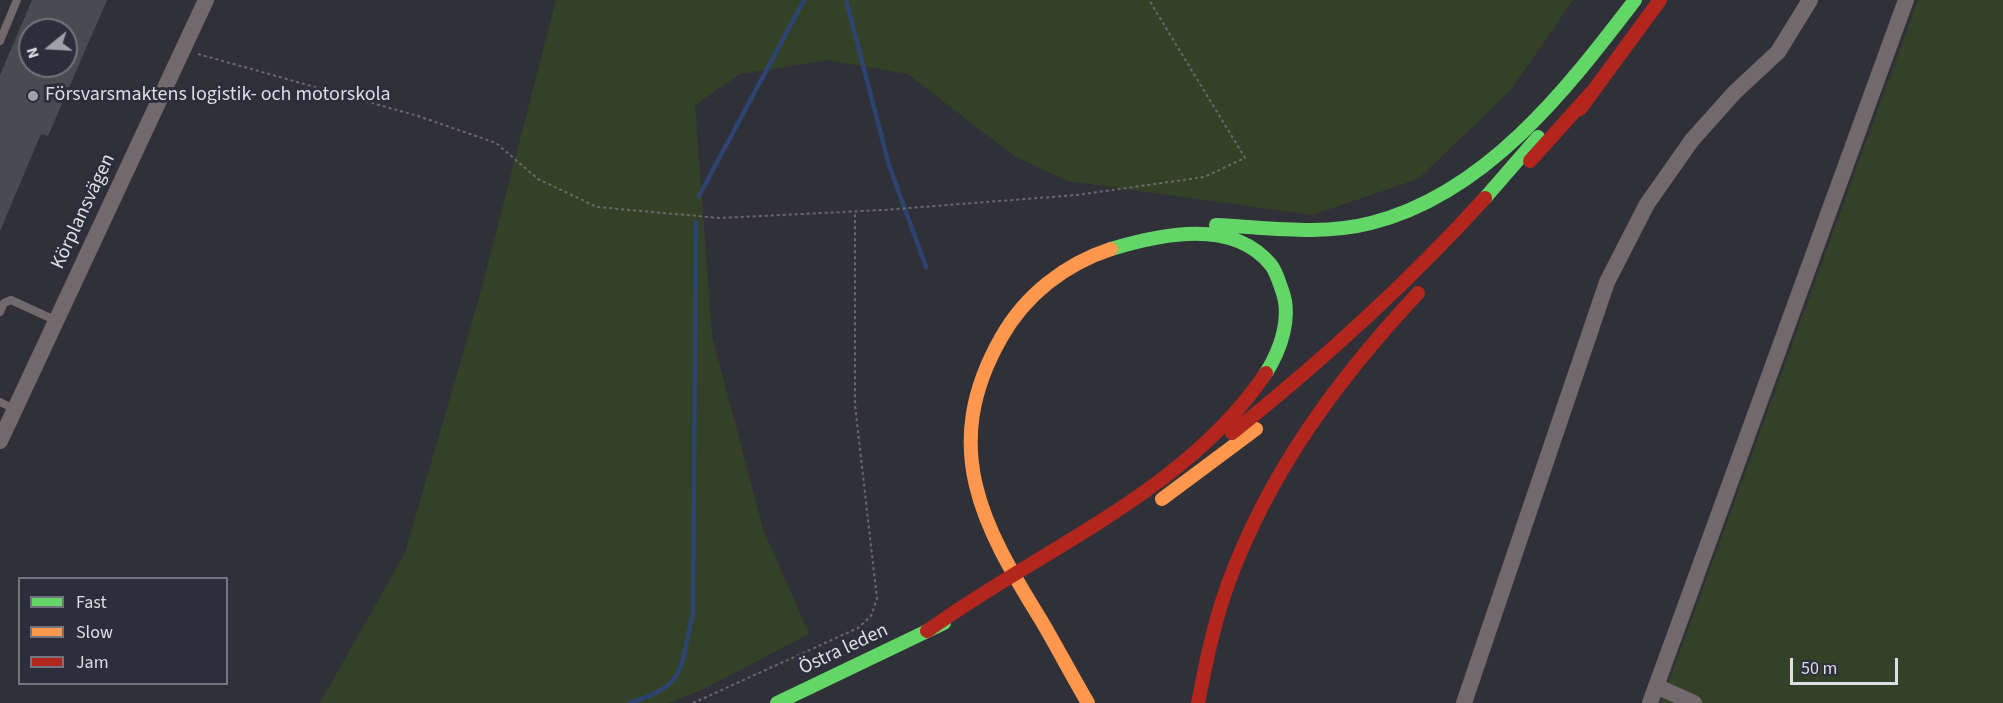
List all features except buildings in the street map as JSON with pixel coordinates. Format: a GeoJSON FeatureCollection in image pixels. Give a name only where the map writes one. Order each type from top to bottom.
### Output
{"type":"FeatureCollection","features":[{"type":"Feature","properties":{"kind":"highway"},"geometry":{"type":"LineString","coordinates":[[1079,703],[989,552],[976,523],[967,489],[962,456],[963,421],[971,381],[982,351],[998,324],[1041,276],[1073,255],[1114,235],[1167,226],[1343,228],[1372,223],[1406,212],[1452,187],[1503,149],[1598,49],[1635,0]]}},
{"type":"Feature","properties":{"kind":"highway"},"geometry":{"type":"LineString","coordinates":[[884,668],[1068,546],[1159,489],[1286,390],[1417,270],[1502,180],[1589,75],[1644,0]]}},
{"type":"Feature","properties":{"kind":"highway"},"geometry":{"type":"LineString","coordinates":[[1530,173],[1567,128],[1660,0]]}},
{"type":"Feature","properties":{"kind":"highway"},"geometry":{"type":"LineString","coordinates":[[1149,508],[1254,430],[1356,343],[1488,209],[1592,92]]}},
{"type":"Feature","properties":{"kind":"highway"},"geometry":{"type":"LineString","coordinates":[[1068,546],[1129,501],[1215,430],[1264,375],[1280,344],[1286,307],[1284,290],[1277,276],[1269,263],[1255,249],[1239,241],[1195,234],[1137,240],[1089,256],[1063,271],[1022,306],[991,355],[981,379],[971,443],[975,484],[983,517],[1000,554],[1088,703]]}},
{"type":"Feature","properties":{"kind":"highway"},"geometry":{"type":"LineString","coordinates":[[1198,703],[1206,655],[1222,600],[1260,504],[1290,450],[1318,409],[1426,285]]}},
{"type":"Feature","properties":{"kind":"highway"},"geometry":{"type":"LineString","coordinates":[[1008,599],[1037,582]]}},
{"type":"Feature","properties":{"kind":"highway"},"geometry":{"type":"LineString","coordinates":[[929,637],[957,629]]}},
{"type":"Feature","properties":{"kind":"highway","name":"Östra leden"},"geometry":{"type":"LineString","coordinates":[[777,703],[929,637]]}},
{"type":"Feature","properties":{"kind":"street","name":"Körplansvägen"},"geometry":{"type":"LineString","coordinates":[[0,441],[8,405],[57,321],[79,262],[109,195],[184,50],[206,0]]}},
{"type":"Feature","properties":{"kind":"street"},"geometry":{"type":"LineString","coordinates":[[1464,703],[1607,282],[1647,204],[1692,140],[1735,92],[1778,52],[1810,0]]}},
{"type":"Feature","properties":{"kind":"street"},"geometry":{"type":"LineString","coordinates":[[1650,703],[1906,0]]}},
{"type":"Feature","properties":{"kind":"street"},"geometry":{"type":"LineString","coordinates":[[1656,686],[1694,703]]}},
{"type":"Feature","properties":{"kind":"lane"},"geometry":{"type":"LineString","coordinates":[[0,41],[17,0]]}},
{"type":"Feature","properties":{"kind":"lane"},"geometry":{"type":"LineString","coordinates":[[0,312],[4,303],[11,300],[57,321]]}},
{"type":"Feature","properties":{"kind":"path"},"geometry":{"type":"LineString","coordinates":[[184,50],[418,116],[496,143],[538,179],[597,207],[720,218],[855,212],[1077,195],[1204,177],[1245,158],[1149,0]]}},
{"type":"Feature","properties":{"kind":"path"},"geometry":{"type":"LineString","coordinates":[[693,703],[858,628],[871,616],[877,598],[855,405],[855,212]]}},
{"type":"Feature","properties":{"kind":"green space"},"geometry":{"type":"Polygon","coordinates":[[[556,0],[1573,0],[1510,91],[1418,179],[1312,215],[1068,181],[1014,156],[908,74],[827,60],[740,74],[695,105],[712,336],[763,529],[809,634],[702,690],[667,703],[320,703],[405,553],[481,291],[556,0]]]}},
{"type":"Feature","properties":{"kind":"green space"},"geometry":{"type":"Polygon","coordinates":[[[1918,0],[2003,0],[2003,703],[1661,703],[1918,0]]]}},
{"type":"Feature","properties":{"kind":"waterway"},"geometry":{"type":"LineString","coordinates":[[699,196],[804,0]]}},
{"type":"Feature","properties":{"kind":"waterway"},"geometry":{"type":"LineString","coordinates":[[846,0],[889,165],[926,267]]}},
{"type":"Feature","properties":{"kind":"waterway"},"geometry":{"type":"LineString","coordinates":[[629,703],[662,689],[672,681],[682,661],[693,614],[696,222]]}},
{"type":"Feature","properties":{"kind":"traffic: fast"},"geometry":{"type":"LineString","coordinates":[[1216,225],[1294,230],[1352,227],[1413,209],[1451,189],[1487,163],[1520,134],[1581,69],[1635,0]]}},
{"type":"Feature","properties":{"kind":"traffic: fast"},"geometry":{"type":"LineString","coordinates":[[1485,198],[1538,137]]}},
{"type":"Feature","properties":{"kind":"traffic: fast"},"geometry":{"type":"LineString","coordinates":[[1111,249],[1174,235],[1195,234],[1217,235],[1255,250],[1274,270],[1285,300],[1286,311],[1280,343],[1266,373]]}},
{"type":"Feature","properties":{"kind":"traffic: fast"},"geometry":{"type":"LineString","coordinates":[[777,703],[944,623]]}},
{"type":"Feature","properties":{"kind":"traffic: slow"},"geometry":{"type":"LineString","coordinates":[[1088,703],[1001,551],[986,518],[976,484],[971,450],[973,415],[982,378],[1011,322],[1034,295],[1062,272],[1111,249]]}},
{"type":"Feature","properties":{"kind":"traffic: slow"},"geometry":{"type":"LineString","coordinates":[[1162,499],[1256,429]]}},
{"type":"Feature","properties":{"kind":"traffic: jam"},"geometry":{"type":"LineString","coordinates":[[1580,109],[1660,0]]}},
{"type":"Feature","properties":{"kind":"traffic: jam"},"geometry":{"type":"LineString","coordinates":[[1530,161],[1592,92]]}},
{"type":"Feature","properties":{"kind":"traffic: jam"},"geometry":{"type":"LineString","coordinates":[[1232,433],[1363,321],[1485,198]]}},
{"type":"Feature","properties":{"kind":"traffic: jam"},"geometry":{"type":"LineString","coordinates":[[1198,703],[1223,598],[1245,543],[1264,504],[1308,429],[1333,394],[1360,359],[1418,293]]}},
{"type":"Feature","properties":{"kind":"traffic: jam"},"geometry":{"type":"LineString","coordinates":[[927,631],[1153,486],[1195,452],[1233,415],[1266,373]]}},
{"type":"Feature","properties":{"kind":"place","name":"Försvarsmaktens logistik- och motorskola"},"geometry":{"type":"Point","coordinates":[33,96]}}]}
